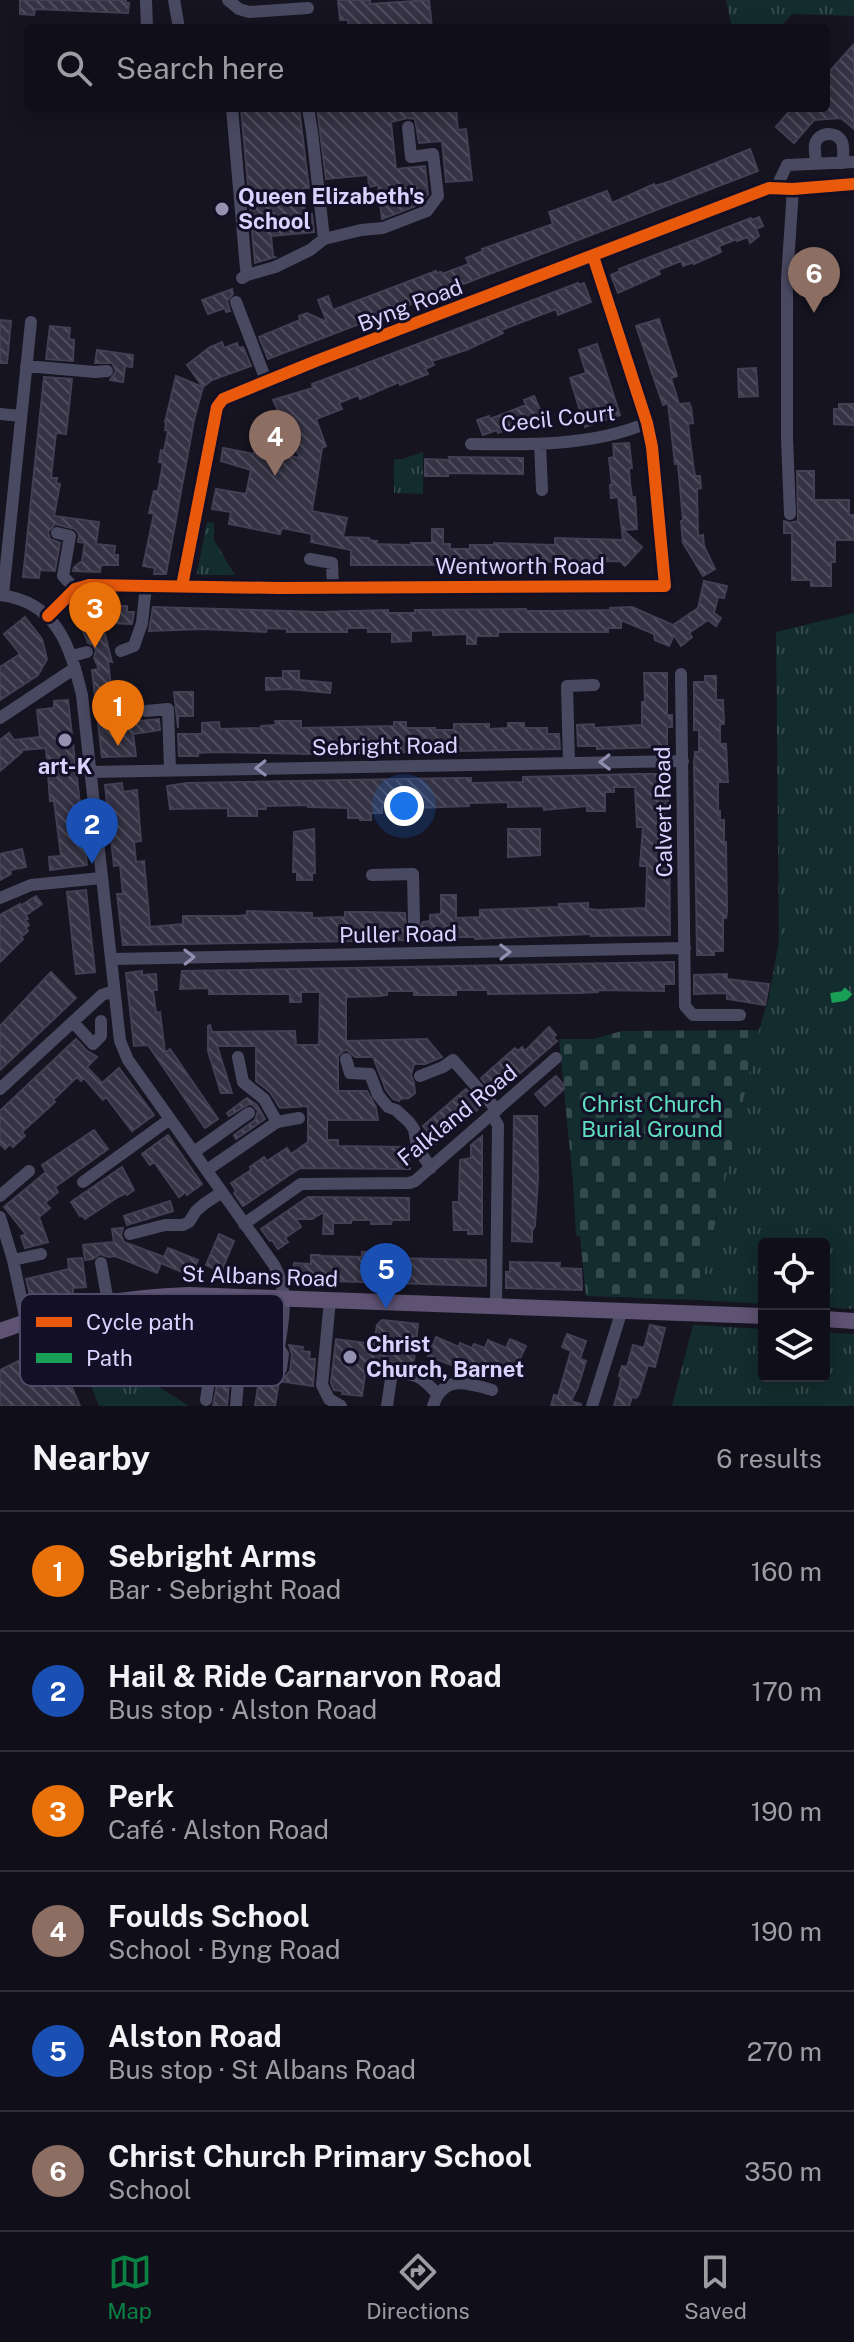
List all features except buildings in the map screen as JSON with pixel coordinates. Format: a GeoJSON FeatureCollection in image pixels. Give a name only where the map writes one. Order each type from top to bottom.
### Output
{"type":"FeatureCollection","features":[{"type":"Feature","properties":{"kind":"main road","name":"St Albans Road"},"geometry":{"type":"LineString","coordinates":[[285,1298],[758,1316]]}},
{"type":"Feature","properties":{"kind":"main road"},"geometry":{"type":"LineString","coordinates":[[830,1319],[854,1321]]}},
{"type":"Feature","properties":{"kind":"main road","name":"St Albans Road"},"geometry":{"type":"LineString","coordinates":[[0,1331],[20,1323]]}},
{"type":"Feature","properties":{"kind":"street"},"geometry":{"type":"LineString","coordinates":[[146,0],[147,24]]}},
{"type":"Feature","properties":{"kind":"street"},"geometry":{"type":"LineString","coordinates":[[174,0],[178,24]]}},
{"type":"Feature","properties":{"kind":"street"},"geometry":{"type":"LineString","coordinates":[[228,0],[249,12],[293,4],[308,8]]}},
{"type":"Feature","properties":{"kind":"street"},"geometry":{"type":"LineString","coordinates":[[232,112],[244,277],[275,267],[310,250],[324,239],[383,228],[427,211],[438,196],[433,154],[411,157],[408,127]]}},
{"type":"Feature","properties":{"kind":"street"},"geometry":{"type":"LineString","coordinates":[[309,112],[324,239]]}},
{"type":"Feature","properties":{"kind":"street"},"geometry":{"type":"LineString","coordinates":[[776,188],[787,165],[816,164],[849,162],[836,135],[819,138],[816,164]]}},
{"type":"Feature","properties":{"kind":"street","name":"Byng Road"},"geometry":{"type":"LineString","coordinates":[[182,586],[217,407],[231,394],[769,188],[854,184]]}},
{"type":"Feature","properties":{"kind":"street"},"geometry":{"type":"LineString","coordinates":[[790,514],[787,279],[793,189]]}},
{"type":"Feature","properties":{"kind":"street","name":"Wentworth Road"},"geometry":{"type":"LineString","coordinates":[[75,589],[89,585],[665,586],[647,423],[593,256]]}},
{"type":"Feature","properties":{"kind":"street"},"geometry":{"type":"LineString","coordinates":[[236,302],[266,380]]}},
{"type":"Feature","properties":{"kind":"street"},"geometry":{"type":"LineString","coordinates":[[31,322],[2,595],[25,599],[48,616],[73,662],[82,695],[122,1050],[282,1280],[284,1306]]}},
{"type":"Feature","properties":{"kind":"street"},"geometry":{"type":"LineString","coordinates":[[26,366],[107,371]]}},
{"type":"Feature","properties":{"kind":"street"},"geometry":{"type":"LineString","coordinates":[[0,414],[21,416]]}},
{"type":"Feature","properties":{"kind":"street","name":"Cecil Court"},"geometry":{"type":"LineString","coordinates":[[471,444],[540,444],[599,437],[647,423]]}},
{"type":"Feature","properties":{"kind":"street"},"geometry":{"type":"LineString","coordinates":[[540,444],[542,490]]}},
{"type":"Feature","properties":{"kind":"street"},"geometry":{"type":"LineString","coordinates":[[48,616],[75,589],[63,576],[70,536],[57,533]]}},
{"type":"Feature","properties":{"kind":"street"},"geometry":{"type":"LineString","coordinates":[[310,559],[332,563],[333,587]]}},
{"type":"Feature","properties":{"kind":"street"},"geometry":{"type":"LineString","coordinates":[[121,651],[134,646],[142,623],[146,586]]}},
{"type":"Feature","properties":{"kind":"street"},"geometry":{"type":"LineString","coordinates":[[0,718],[87,652]]}},
{"type":"Feature","properties":{"kind":"street","name":"Calvert Road"},"geometry":{"type":"LineString","coordinates":[[681,674],[685,1006],[693,1015],[740,1015]]}},
{"type":"Feature","properties":{"kind":"street"},"geometry":{"type":"LineString","coordinates":[[569,763],[567,686],[594,685]]}},
{"type":"Feature","properties":{"kind":"street"},"geometry":{"type":"LineString","coordinates":[[146,711],[168,709],[170,770]]}},
{"type":"Feature","properties":{"kind":"street","name":"Sebright Road"},"geometry":{"type":"LineString","coordinates":[[89,772],[683,761]]}},
{"type":"Feature","properties":{"kind":"street"},"geometry":{"type":"LineString","coordinates":[[372,875],[413,874],[414,922]]}},
{"type":"Feature","properties":{"kind":"street"},"geometry":{"type":"LineString","coordinates":[[0,898],[31,885],[101,878]]}},
{"type":"Feature","properties":{"kind":"street"},"geometry":{"type":"LineString","coordinates":[[414,940],[414,954]]}},
{"type":"Feature","properties":{"kind":"street","name":"Puller Road"},"geometry":{"type":"LineString","coordinates":[[111,959],[685,948]]}},
{"type":"Feature","properties":{"kind":"street"},"geometry":{"type":"LineString","coordinates":[[0,1089],[102,995],[114,991]]}},
{"type":"Feature","properties":{"kind":"street"},"geometry":{"type":"LineString","coordinates":[[73,1022],[93,1044],[101,1036],[101,1021]]}},
{"type":"Feature","properties":{"kind":"street"},"geometry":{"type":"LineString","coordinates":[[238,1057],[243,1082],[264,1099],[277,1122]]}},
{"type":"Feature","properties":{"kind":"street","name":"Falkland Road"},"geometry":{"type":"LineString","coordinates":[[244,1224],[301,1184],[409,1183],[431,1168],[556,1058]]}},
{"type":"Feature","properties":{"kind":"street"},"geometry":{"type":"LineString","coordinates":[[346,1059],[350,1073],[370,1074],[378,1095],[388,1107],[409,1122],[414,1129],[417,1147],[431,1168]]}},
{"type":"Feature","properties":{"kind":"street"},"geometry":{"type":"LineString","coordinates":[[420,1076],[453,1060],[495,1112],[498,1125],[496,1307]]}},
{"type":"Feature","properties":{"kind":"street"},"geometry":{"type":"LineString","coordinates":[[194,1152],[249,1113]]}},
{"type":"Feature","properties":{"kind":"street"},"geometry":{"type":"LineString","coordinates":[[207,1170],[277,1122],[299,1118]]}},
{"type":"Feature","properties":{"kind":"street"},"geometry":{"type":"LineString","coordinates":[[83,1182],[170,1119]]}},
{"type":"Feature","properties":{"kind":"street"},"geometry":{"type":"LineString","coordinates":[[0,1196],[29,1171]]}},
{"type":"Feature","properties":{"kind":"street"},"geometry":{"type":"LineString","coordinates":[[130,1234],[165,1225],[183,1225],[204,1204],[222,1192]]}},
{"type":"Feature","properties":{"kind":"street"},"geometry":{"type":"LineString","coordinates":[[0,1217],[20,1294]]}},
{"type":"Feature","properties":{"kind":"street"},"geometry":{"type":"LineString","coordinates":[[13,1260],[41,1254]]}},
{"type":"Feature","properties":{"kind":"street"},"geometry":{"type":"LineString","coordinates":[[101,1263],[105,1294]]}},
{"type":"Feature","properties":{"kind":"street"},"geometry":{"type":"LineString","coordinates":[[330,1300],[322,1385],[329,1399],[341,1406]]}},
{"type":"Feature","properties":{"kind":"street"},"geometry":{"type":"LineString","coordinates":[[592,1406],[622,1310]]}},
{"type":"Feature","properties":{"kind":"street"},"geometry":{"type":"LineString","coordinates":[[387,1406],[392,1372],[414,1374],[421,1378],[435,1400],[443,1389],[458,1383],[492,1390]]}},
{"type":"Feature","properties":{"kind":"street"},"geometry":{"type":"LineString","coordinates":[[206,1400],[208,1386]]}},
{"type":"Feature","properties":{"kind":"street"},"geometry":{"type":"LineString","coordinates":[[236,1406],[238,1386]]}},
{"type":"Feature","properties":{"kind":"green space"},"geometry":{"type":"Polygon","coordinates":[[[726,0],[854,0],[854,16],[792,14],[783,24],[731,24],[726,0]]]}},
{"type":"Feature","properties":{"kind":"green space"},"geometry":{"type":"Polygon","coordinates":[[[423,452],[423,494],[394,493],[394,459],[423,452]]]}},
{"type":"Feature","properties":{"kind":"green space"},"geometry":{"type":"Polygon","coordinates":[[[207,522],[214,523],[214,540],[235,575],[197,573],[207,522]]]}},
{"type":"Feature","properties":{"kind":"green space"},"geometry":{"type":"Polygon","coordinates":[[[854,613],[854,1309],[830,1307],[830,1238],[758,1238],[758,1304],[698,1300],[768,1001],[779,941],[776,632],[854,613]]]}},
{"type":"Feature","properties":{"kind":"green space","name":"Christ Church Burial Ground"},"geometry":{"type":"Polygon","coordinates":[[[759,1030],[698,1300],[586,1296],[580,1237],[576,1235],[559,1039],[593,1039],[622,1031],[759,1030]]]}},
{"type":"Feature","properties":{"kind":"green space"},"geometry":{"type":"Polygon","coordinates":[[[693,1325],[758,1329],[758,1382],[830,1382],[830,1333],[854,1334],[854,1406],[672,1406],[693,1325]]]}},
{"type":"Feature","properties":{"kind":"green space"},"geometry":{"type":"Polygon","coordinates":[[[91,1386],[157,1386],[189,1406],[99,1406],[91,1386]]]}},
{"type":"Feature","properties":{"kind":"tunnel"},"geometry":{"type":"LineString","coordinates":[[414,922],[414,940]]}},
{"type":"Feature","properties":{"kind":"marked path"},"geometry":{"type":"LineString","coordinates":[[831,998],[844,996],[854,985]]}},
{"type":"Feature","properties":{"kind":"cycle path"},"geometry":{"type":"LineString","coordinates":[[182,586],[217,407],[223,399],[769,188],[854,184]]}},
{"type":"Feature","properties":{"kind":"cycle path"},"geometry":{"type":"LineString","coordinates":[[48,616],[75,589],[89,585],[279,588],[665,586],[647,423],[593,256]]}},
{"type":"Feature","properties":{"kind":"place","name":"Queen Elizabeth's School"},"geometry":{"type":"Point","coordinates":[222,209]}},
{"type":"Feature","properties":{"kind":"place","name":"Christ Church Primary School"},"geometry":{"type":"Point","coordinates":[814,313]}},
{"type":"Feature","properties":{"kind":"place","name":"Foulds School"},"geometry":{"type":"Point","coordinates":[275,476]}},
{"type":"Feature","properties":{"kind":"place","name":"Perk"},"geometry":{"type":"Point","coordinates":[95,648]}},
{"type":"Feature","properties":{"kind":"place","name":"art-K"},"geometry":{"type":"Point","coordinates":[65,740]}},
{"type":"Feature","properties":{"kind":"place","name":"Sebright Arms"},"geometry":{"type":"Point","coordinates":[118,746]}},
{"type":"Feature","properties":{"kind":"place","name":"Hail & Ride Carnarvon Road"},"geometry":{"type":"Point","coordinates":[92,864]}},
{"type":"Feature","properties":{"kind":"place","name":"Alston Road"},"geometry":{"type":"Point","coordinates":[386,1309]}},
{"type":"Feature","properties":{"kind":"place","name":"Christ Church, Barnet"},"geometry":{"type":"Point","coordinates":[350,1357]}}]}
